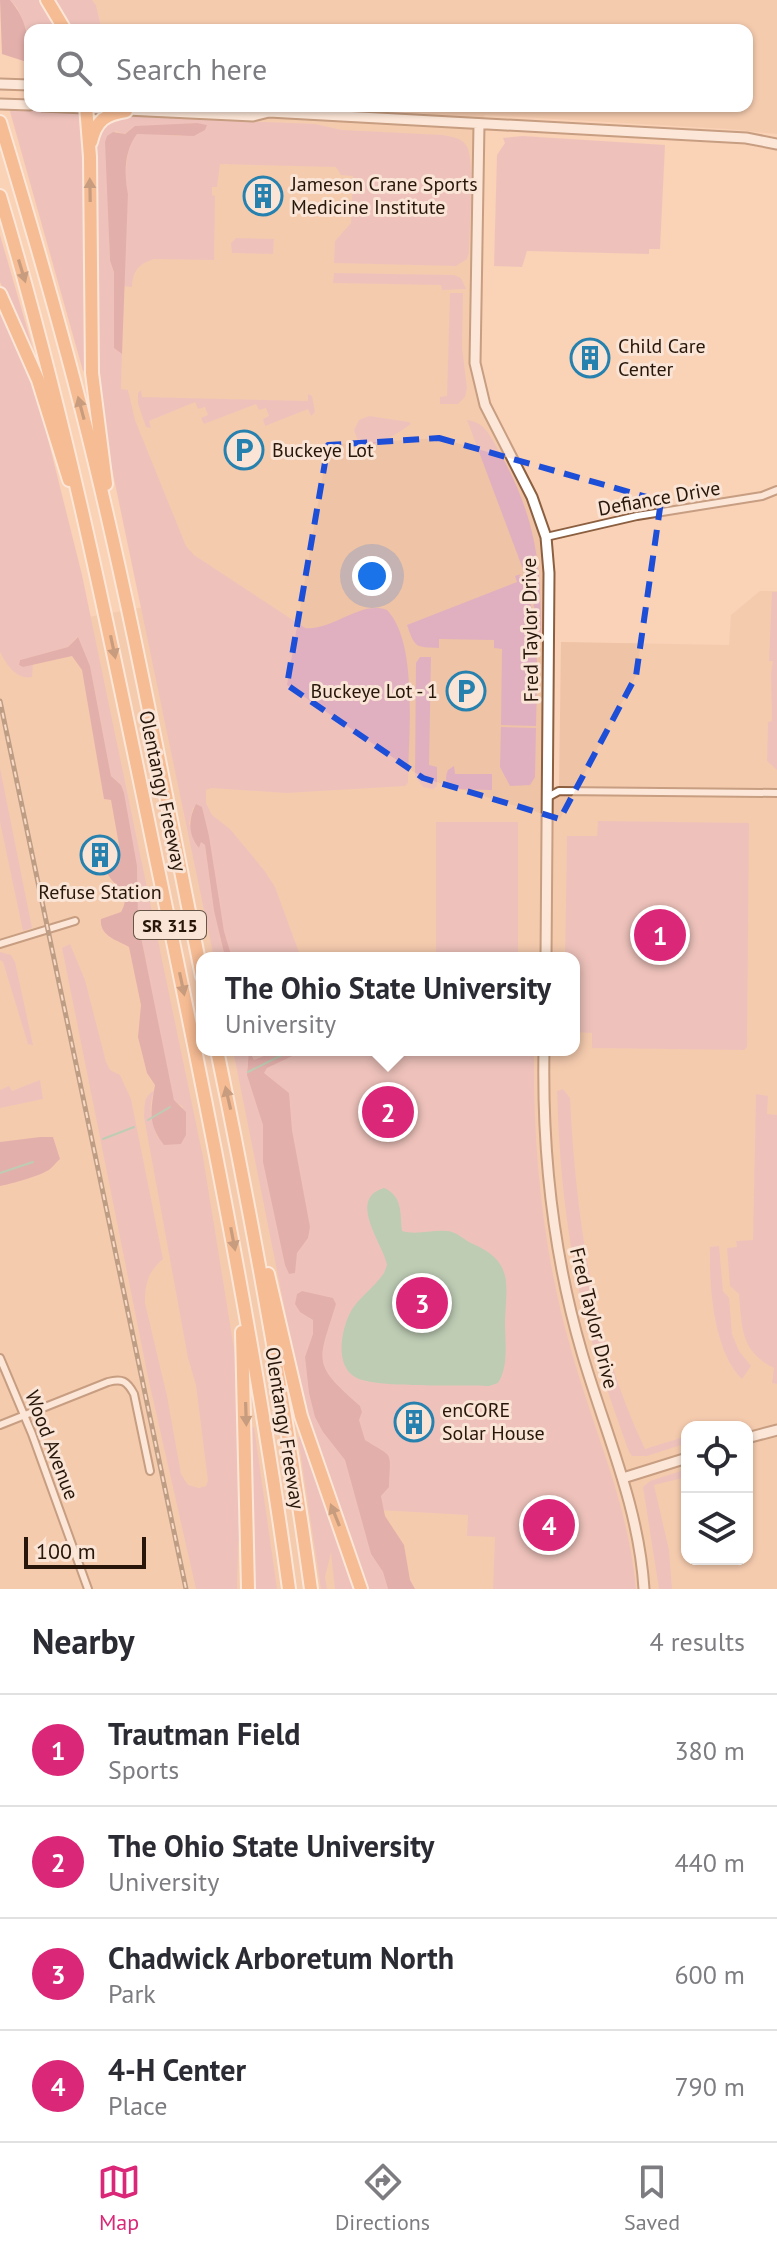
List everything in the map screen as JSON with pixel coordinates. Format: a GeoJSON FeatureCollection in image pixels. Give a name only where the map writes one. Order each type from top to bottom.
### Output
{"type":"FeatureCollection","features":[{"type":"Feature","properties":{"kind":"highway"},"geometry":{"type":"LineString","coordinates":[[47,0],[61,24]]}},
{"type":"Feature","properties":{"kind":"highway"},"geometry":{"type":"LineString","coordinates":[[86,112],[90,157],[92,373],[118,566]]}},
{"type":"Feature","properties":{"kind":"highway"},"geometry":{"type":"LineString","coordinates":[[90,157],[97,124],[120,112]]}},
{"type":"Feature","properties":{"kind":"highway","name":"Olentangy Freeway"},"geometry":{"type":"LineString","coordinates":[[1,124],[49,285],[87,433],[118,566],[197,952]]}},
{"type":"Feature","properties":{"kind":"highway","name":"Olentangy Freeway"},"geometry":{"type":"LineString","coordinates":[[0,196],[67,438],[97,571],[241,1280],[289,1589]]}},
{"type":"Feature","properties":{"kind":"highway"},"geometry":{"type":"LineString","coordinates":[[0,294],[38,380],[97,571]]}},
{"type":"Feature","properties":{"kind":"highway","name":"Olentangy Freeway"},"geometry":{"type":"LineString","coordinates":[[218,1056],[238,1145],[311,1589]]}},
{"type":"Feature","properties":{"kind":"highway"},"geometry":{"type":"LineString","coordinates":[[238,1145],[301,1416],[361,1589]]}},
{"type":"Feature","properties":{"kind":"highway"},"geometry":{"type":"LineString","coordinates":[[241,1280],[248,1589]]}},
{"type":"Feature","properties":{"kind":"street"},"geometry":{"type":"LineString","coordinates":[[0,84],[24,85]]}},
{"type":"Feature","properties":{"kind":"street"},"geometry":{"type":"LineString","coordinates":[[0,104],[24,105]]}},
{"type":"Feature","properties":{"kind":"street"},"geometry":{"type":"LineString","coordinates":[[151,112],[253,116],[269,112],[746,138],[777,144]]}},
{"type":"Feature","properties":{"kind":"street","name":"Fred Taylor Drive"},"geometry":{"type":"LineString","coordinates":[[479,124],[475,363],[485,405],[532,497],[546,537],[551,606],[546,952]]}},
{"type":"Feature","properties":{"kind":"street","name":"Defiance Drive"},"geometry":{"type":"LineString","coordinates":[[546,537],[637,516],[762,496],[777,490]]}},
{"type":"Feature","properties":{"kind":"street"},"geometry":{"type":"LineString","coordinates":[[548,797],[559,791],[777,793]]}},
{"type":"Feature","properties":{"kind":"street"},"geometry":{"type":"LineString","coordinates":[[0,944],[75,921]]}},
{"type":"Feature","properties":{"kind":"street","name":"Fred Taylor Drive"},"geometry":{"type":"LineString","coordinates":[[544,1056],[546,1150],[559,1258],[582,1354],[636,1525],[644,1589]]}},
{"type":"Feature","properties":{"kind":"street","name":"Wood Avenue"},"geometry":{"type":"LineString","coordinates":[[0,1358],[88,1589]]}},
{"type":"Feature","properties":{"kind":"street"},"geometry":{"type":"LineString","coordinates":[[0,1425],[108,1382],[123,1381],[129,1384],[134,1394],[150,1471]]}},
{"type":"Feature","properties":{"kind":"street"},"geometry":{"type":"LineString","coordinates":[[753,1436],[777,1430]]}},
{"type":"Feature","properties":{"kind":"street"},"geometry":{"type":"LineString","coordinates":[[623,1478],[681,1460]]}},
{"type":"Feature","properties":{"kind":"highlighted area"},"geometry":{"type":"Polygon","coordinates":[[[439,438],[661,501],[636,676],[560,819],[423,778],[287,685],[328,445],[439,438]]]}},
{"type":"Feature","properties":{"kind":"shaded area"},"geometry":{"type":"Polygon","coordinates":[[[0,0],[10,0],[24,25],[24,61],[2,54],[0,0]]]}},
{"type":"Feature","properties":{"kind":"shaded area"},"geometry":{"type":"Polygon","coordinates":[[[10,0],[41,0],[55,24],[24,24],[10,0]]]}},
{"type":"Feature","properties":{"kind":"shaded area"},"geometry":{"type":"Polygon","coordinates":[[[55,0],[92,0],[101,24],[70,24],[55,0]]]}},
{"type":"Feature","properties":{"kind":"shaded area"},"geometry":{"type":"Polygon","coordinates":[[[92,0],[777,0],[777,134],[485,115],[479,124],[479,384],[546,537],[548,796],[559,791],[561,642],[729,645],[731,615],[760,591],[777,591],[777,1589],[0,1589],[0,633],[161,604],[113,401],[110,112],[753,112],[753,24],[101,24],[92,0]]]}},
{"type":"Feature","properties":{"kind":"shaded area"},"geometry":{"type":"Polygon","coordinates":[[[9,108],[24,109],[24,112],[80,113],[84,116],[86,370],[83,371],[9,108]]]}},
{"type":"Feature","properties":{"kind":"shaded area"},"geometry":{"type":"Polygon","coordinates":[[[127,116],[315,124],[342,130],[443,135],[461,140],[469,153],[469,253],[467,259],[456,266],[334,263],[335,241],[351,223],[353,176],[341,175],[336,167],[220,164],[217,187],[212,187],[212,195],[215,196],[214,260],[154,259],[138,268],[132,287],[123,286],[128,151],[136,134],[180,136],[197,123],[134,127],[124,134],[115,131],[108,188],[110,261],[114,272],[114,348],[122,354],[121,389],[128,390],[135,420],[186,546],[194,555],[305,628],[326,625],[357,612],[377,608],[387,610],[397,625],[404,645],[410,692],[408,783],[405,786],[286,793],[206,790],[206,803],[212,815],[230,829],[275,887],[299,952],[230,952],[202,807],[193,808],[189,824],[205,845],[214,911],[224,952],[213,952],[112,469],[100,392],[95,138],[104,121],[127,116]]]}},
{"type":"Feature","properties":{"kind":"shaded area"},"geometry":{"type":"Polygon","coordinates":[[[207,125],[205,130],[194,136],[137,134],[127,155],[122,354],[114,348],[114,272],[110,261],[105,142],[113,132],[125,134],[135,126],[207,125]]]}},
{"type":"Feature","properties":{"kind":"shaded area"},"geometry":{"type":"Polygon","coordinates":[[[522,136],[665,145],[660,249],[649,249],[649,254],[527,251],[522,267],[494,266],[497,155],[505,143],[503,138],[522,136]]]}},
{"type":"Feature","properties":{"kind":"shaded area"},"geometry":{"type":"Polygon","coordinates":[[[0,235],[34,352],[0,282],[0,235]]]}},
{"type":"Feature","properties":{"kind":"shaded area"},"geometry":{"type":"Polygon","coordinates":[[[236,238],[274,239],[273,254],[232,253],[231,243],[236,238]]]}},
{"type":"Feature","properties":{"kind":"shaded area"},"geometry":{"type":"Polygon","coordinates":[[[334,273],[454,275],[461,278],[466,289],[442,290],[441,285],[333,283],[334,273]]]}},
{"type":"Feature","properties":{"kind":"shaded area"},"geometry":{"type":"Polygon","coordinates":[[[450,293],[463,293],[462,347],[467,388],[465,397],[458,404],[440,404],[440,397],[447,396],[450,293]]]}},
{"type":"Feature","properties":{"kind":"shaded area"},"geometry":{"type":"Polygon","coordinates":[[[0,306],[41,411],[82,575],[203,1157],[236,1361],[241,1532],[237,1589],[196,1589],[148,1377],[62,948],[70,944],[85,980],[106,1062],[110,1070],[120,1075],[131,1099],[163,1259],[148,1278],[145,1303],[181,1474],[188,1485],[199,1488],[206,1486],[208,1481],[196,1385],[188,1358],[144,1117],[147,1098],[155,1090],[151,1108],[158,1138],[183,1107],[174,1101],[138,922],[121,785],[111,776],[90,666],[77,637],[68,647],[20,660],[19,665],[33,664],[32,677],[17,674],[0,652],[0,306]]]}},
{"type":"Feature","properties":{"kind":"shaded area"},"geometry":{"type":"Polygon","coordinates":[[[141,390],[142,397],[308,401],[308,394],[312,396],[315,412],[311,416],[308,409],[265,426],[263,419],[269,416],[266,408],[259,410],[256,404],[204,424],[201,418],[208,415],[205,407],[198,409],[195,402],[149,421],[151,428],[146,427],[138,404],[141,390]]]}},
{"type":"Feature","properties":{"kind":"shaded area"},"geometry":{"type":"Polygon","coordinates":[[[369,416],[411,424],[386,440],[365,444],[358,441],[354,430],[359,420],[369,416]]]}},
{"type":"Feature","properties":{"kind":"shaded area"},"geometry":{"type":"Polygon","coordinates":[[[467,420],[479,424],[487,432],[522,499],[538,566],[541,640],[530,588],[467,420]]]}},
{"type":"Feature","properties":{"kind":"shaded area"},"geometry":{"type":"Polygon","coordinates":[[[521,574],[519,577],[523,577],[529,595],[535,632],[536,726],[501,725],[502,649],[494,648],[494,640],[439,639],[439,648],[425,647],[414,642],[407,625],[517,582],[515,576],[521,574]]]}},
{"type":"Feature","properties":{"kind":"shaded area"},"geometry":{"type":"Polygon","coordinates":[[[772,592],[777,592],[777,770],[767,761],[768,722],[772,721],[773,661],[769,661],[772,592]]]}},
{"type":"Feature","properties":{"kind":"shaded area"},"geometry":{"type":"Polygon","coordinates":[[[78,637],[90,666],[111,776],[121,785],[124,793],[137,866],[138,922],[174,1100],[186,1112],[186,1135],[181,1144],[164,1145],[155,1130],[152,1109],[155,1085],[147,1073],[138,1037],[141,1005],[129,947],[110,937],[101,925],[101,919],[121,912],[125,898],[110,877],[105,863],[117,856],[119,845],[111,800],[104,799],[82,670],[72,656],[23,667],[19,665],[20,660],[68,647],[78,637]]]}},
{"type":"Feature","properties":{"kind":"shaded area"},"geometry":{"type":"Polygon","coordinates":[[[420,657],[431,657],[429,765],[437,767],[437,786],[433,789],[423,787],[415,776],[416,663],[420,657]]]}},
{"type":"Feature","properties":{"kind":"shaded area"},"geometry":{"type":"Polygon","coordinates":[[[501,727],[536,728],[535,777],[530,785],[510,786],[500,767],[501,727]]]}},
{"type":"Feature","properties":{"kind":"shaded area"},"geometry":{"type":"Polygon","coordinates":[[[454,766],[455,774],[492,774],[492,790],[451,789],[446,775],[454,766]]]}},
{"type":"Feature","properties":{"kind":"shaded area"},"geometry":{"type":"Polygon","coordinates":[[[0,768],[32,928],[23,931],[0,822],[0,768]]]}},
{"type":"Feature","properties":{"kind":"shaded area"},"geometry":{"type":"Polygon","coordinates":[[[196,804],[202,807],[230,952],[224,952],[214,911],[205,845],[201,842],[199,848],[195,843],[191,832],[196,804]]]}},
{"type":"Feature","properties":{"kind":"shaded area"},"geometry":{"type":"Polygon","coordinates":[[[598,821],[749,823],[747,1047],[744,1050],[592,1048],[592,1033],[580,1032],[580,952],[565,952],[567,836],[597,836],[598,821]]]}},
{"type":"Feature","properties":{"kind":"shaded area"},"geometry":{"type":"Polygon","coordinates":[[[436,822],[518,822],[518,952],[436,952],[436,822]]]}},
{"type":"Feature","properties":{"kind":"shaded area"},"geometry":{"type":"Polygon","coordinates":[[[0,952],[11,955],[15,962],[33,1045],[28,1044],[0,952]]]}},
{"type":"Feature","properties":{"kind":"shaded area"},"geometry":{"type":"Polygon","coordinates":[[[234,1056],[249,1056],[247,1069],[274,1056],[534,1056],[538,1165],[554,1278],[572,1353],[626,1527],[636,1589],[493,1589],[495,1537],[467,1536],[468,1515],[360,1509],[371,1554],[383,1572],[388,1589],[369,1589],[305,1411],[234,1056]]]}},
{"type":"Feature","properties":{"kind":"shaded area"},"geometry":{"type":"Polygon","coordinates":[[[249,1056],[254,1060],[264,1056],[292,1056],[267,1068],[264,1073],[289,1093],[292,1130],[310,1227],[308,1238],[297,1253],[295,1273],[289,1274],[285,1265],[263,1162],[263,1125],[247,1075],[249,1056]]]}},
{"type":"Feature","properties":{"kind":"shaded area"},"geometry":{"type":"Polygon","coordinates":[[[40,1080],[43,1099],[0,1108],[0,1090],[9,1086],[12,1091],[40,1080]]]}},
{"type":"Feature","properties":{"kind":"shaded area"},"geometry":{"type":"Polygon","coordinates":[[[563,1089],[570,1098],[577,1188],[590,1278],[612,1365],[627,1408],[645,1449],[681,1438],[681,1445],[647,1456],[632,1456],[629,1452],[585,1317],[569,1233],[557,1091],[563,1089]]]}},
{"type":"Feature","properties":{"kind":"shaded area"},"geometry":{"type":"Polygon","coordinates":[[[756,1094],[768,1096],[767,1114],[777,1115],[777,1384],[772,1383],[774,1368],[755,1354],[745,1337],[739,1294],[730,1286],[727,1248],[737,1247],[736,1241],[753,1240],[756,1094]]]}},
{"type":"Feature","properties":{"kind":"shaded area"},"geometry":{"type":"Polygon","coordinates":[[[53,1137],[60,1159],[41,1174],[0,1186],[0,1142],[53,1137]]]}},
{"type":"Feature","properties":{"kind":"shaded area"},"geometry":{"type":"Polygon","coordinates":[[[719,1246],[723,1291],[729,1298],[732,1334],[739,1351],[751,1366],[742,1379],[725,1352],[715,1317],[710,1247],[719,1246]]]}},
{"type":"Feature","properties":{"kind":"shaded area"},"geometry":{"type":"Polygon","coordinates":[[[302,1291],[333,1298],[336,1304],[325,1339],[323,1361],[333,1380],[360,1406],[362,1412],[359,1420],[365,1440],[389,1456],[389,1487],[381,1496],[385,1516],[404,1545],[410,1580],[415,1589],[388,1589],[383,1572],[371,1554],[345,1460],[315,1417],[305,1357],[313,1334],[313,1320],[300,1312],[295,1304],[297,1294],[302,1291]]]}},
{"type":"Feature","properties":{"kind":"shaded area"},"geometry":{"type":"Polygon","coordinates":[[[254,1427],[277,1589],[254,1589],[250,1428],[254,1427]]]}},
{"type":"Feature","properties":{"kind":"shaded area"},"geometry":{"type":"Polygon","coordinates":[[[302,1436],[357,1589],[335,1589],[331,1553],[325,1577],[327,1589],[321,1589],[298,1437],[302,1436]]]}},
{"type":"Feature","properties":{"kind":"shaded area"},"geometry":{"type":"Polygon","coordinates":[[[681,1471],[681,1478],[654,1485],[669,1550],[672,1589],[659,1589],[643,1487],[650,1481],[681,1471]]]}},
{"type":"Feature","properties":{"kind":"water"},"geometry":{"type":"Polygon","coordinates":[[[384,1188],[398,1201],[402,1231],[452,1232],[486,1251],[502,1267],[506,1286],[506,1354],[498,1383],[489,1386],[380,1383],[355,1377],[344,1365],[342,1339],[349,1315],[384,1273],[387,1265],[367,1212],[373,1194],[384,1188]]]}},
{"type":"Feature","properties":{"kind":"waterway"},"geometry":{"type":"LineString","coordinates":[[248,1072],[280,1056]]}},
{"type":"Feature","properties":{"kind":"waterway"},"geometry":{"type":"LineString","coordinates":[[148,1120],[170,1107]]}},
{"type":"Feature","properties":{"kind":"waterway"},"geometry":{"type":"LineString","coordinates":[[103,1139],[134,1127]]}},
{"type":"Feature","properties":{"kind":"waterway"},"geometry":{"type":"LineString","coordinates":[[0,1173],[33,1162]]}},
{"type":"Feature","properties":{"kind":"railway"},"geometry":{"type":"LineString","coordinates":[[0,701],[186,1589]]}},
{"type":"Feature","properties":{"kind":"place","name":"Jameson Crane Sports Medicine Institute"},"geometry":{"type":"Point","coordinates":[263,196]}},
{"type":"Feature","properties":{"kind":"place","name":"Child Care Center"},"geometry":{"type":"Point","coordinates":[590,358]}},
{"type":"Feature","properties":{"kind":"place","name":"Buckeye Lot"},"geometry":{"type":"Point","coordinates":[244,450]}},
{"type":"Feature","properties":{"kind":"place","name":"Buckeye Lot - 1"},"geometry":{"type":"Point","coordinates":[466,691]}},
{"type":"Feature","properties":{"kind":"place","name":"Refuse Station"},"geometry":{"type":"Point","coordinates":[100,855]}},
{"type":"Feature","properties":{"kind":"place","name":"Trautman Field"},"geometry":{"type":"Point","coordinates":[660,935]}},
{"type":"Feature","properties":{"kind":"place","name":"The Ohio State University"},"geometry":{"type":"Point","coordinates":[388,1112]}},
{"type":"Feature","properties":{"kind":"place","name":"Chadwick Arboretum North"},"geometry":{"type":"Point","coordinates":[422,1303]}},
{"type":"Feature","properties":{"kind":"place","name":"enCORE Solar House"},"geometry":{"type":"Point","coordinates":[414,1422]}},
{"type":"Feature","properties":{"kind":"place","name":"4-H Center"},"geometry":{"type":"Point","coordinates":[549,1525]}}]}
